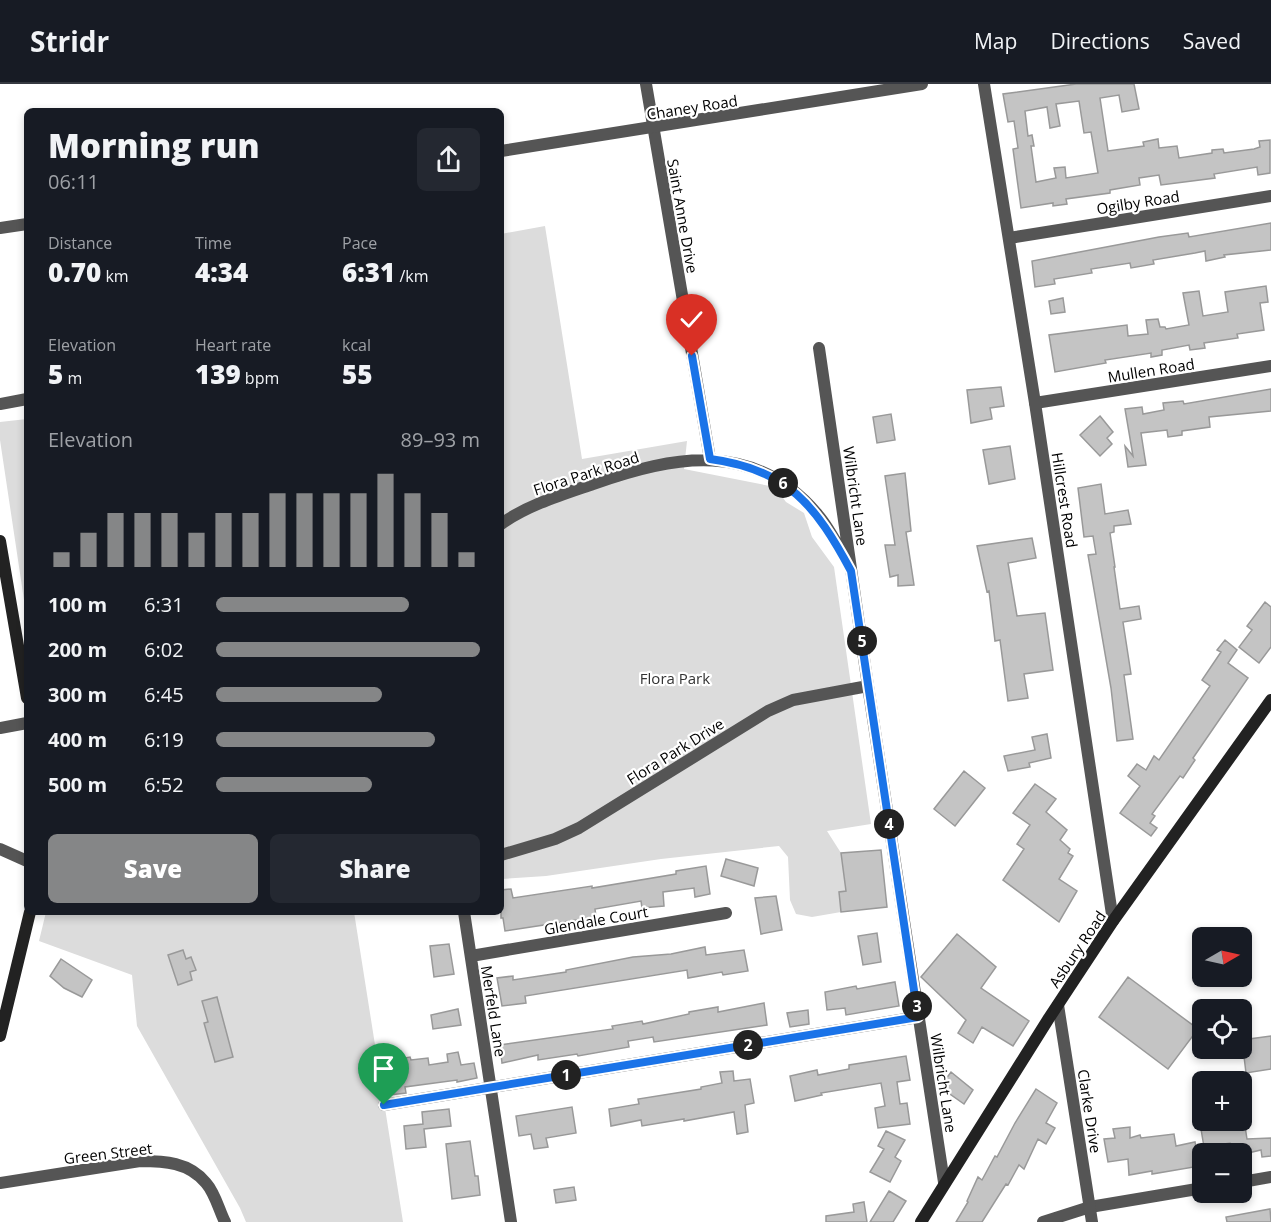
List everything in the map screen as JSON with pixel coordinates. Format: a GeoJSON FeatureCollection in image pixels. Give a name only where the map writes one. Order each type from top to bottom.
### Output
{"type":"FeatureCollection","features":[{"type":"Feature","properties":{"kind":"main road"},"geometry":{"type":"LineString","coordinates":[[0,541],[4,587],[24,684]]}},
{"type":"Feature","properties":{"kind":"main road","name":"Asbury Road"},"geometry":{"type":"LineString","coordinates":[[921,1222],[944,1182],[1113,921],[1271,700]]}},
{"type":"Feature","properties":{"kind":"main road"},"geometry":{"type":"LineString","coordinates":[[0,1036],[2,1016],[29,915]]}},
{"type":"Feature","properties":{"kind":"street","name":"Saint Anne Drive"},"geometry":{"type":"LineString","coordinates":[[646,84],[710,459]]}},
{"type":"Feature","properties":{"kind":"street","name":"Chaney Road"},"geometry":{"type":"LineString","coordinates":[[504,152],[922,84]]}},
{"type":"Feature","properties":{"kind":"street","name":"Hillcrest Road"},"geometry":{"type":"LineString","coordinates":[[984,84],[1035,403],[1113,921]]}},
{"type":"Feature","properties":{"kind":"street","name":"Ogilby Road"},"geometry":{"type":"LineString","coordinates":[[1009,238],[1271,196]]}},
{"type":"Feature","properties":{"kind":"street"},"geometry":{"type":"LineString","coordinates":[[0,228],[24,224]]}},
{"type":"Feature","properties":{"kind":"street","name":"Wilbricht Lane"},"geometry":{"type":"LineString","coordinates":[[819,348],[944,1182]]}},
{"type":"Feature","properties":{"kind":"street","name":"Mullen Road"},"geometry":{"type":"LineString","coordinates":[[1035,403],[1271,366]]}},
{"type":"Feature","properties":{"kind":"street"},"geometry":{"type":"LineString","coordinates":[[0,404],[24,400]]}},
{"type":"Feature","properties":{"kind":"street","name":"Flora Park Road"},"geometry":{"type":"LineString","coordinates":[[504,522],[531,507],[606,480],[649,468],[710,459],[758,470],[793,491],[813,510],[831,533],[851,571]]}},
{"type":"Feature","properties":{"kind":"street","name":"Flora Park Drive"},"geometry":{"type":"LineString","coordinates":[[504,854],[555,839],[579,828],[776,707],[793,700],[868,686]]}},
{"type":"Feature","properties":{"kind":"street"},"geometry":{"type":"LineString","coordinates":[[0,728],[24,724]]}},
{"type":"Feature","properties":{"kind":"street"},"geometry":{"type":"LineString","coordinates":[[0,849],[24,860]]}},
{"type":"Feature","properties":{"kind":"street","name":"Glendale Court"},"geometry":{"type":"LineString","coordinates":[[471,956],[726,913]]}},
{"type":"Feature","properties":{"kind":"street","name":"Merfeld Lane"},"geometry":{"type":"LineString","coordinates":[[464,915],[511,1222]]}},
{"type":"Feature","properties":{"kind":"street","name":"Clarke Drive"},"geometry":{"type":"LineString","coordinates":[[1058,1005],[1092,1222]]}},
{"type":"Feature","properties":{"kind":"street"},"geometry":{"type":"LineString","coordinates":[[384,1105],[918,1017]]}},
{"type":"Feature","properties":{"kind":"street","name":"Green Street"},"geometry":{"type":"LineString","coordinates":[[0,1183],[140,1161],[163,1161],[180,1164],[207,1183],[225,1222]]}},
{"type":"Feature","properties":{"kind":"street"},"geometry":{"type":"LineString","coordinates":[[1252,1180],[1271,1177]]}},
{"type":"Feature","properties":{"kind":"street"},"geometry":{"type":"LineString","coordinates":[[1043,1222],[1090,1207],[1192,1190]]}},
{"type":"Feature","properties":{"kind":"green space","name":"Flora Park"},"geometry":{"type":"Polygon","coordinates":[[[545,226],[582,459],[687,441],[684,469],[775,487],[786,502],[804,513],[812,537],[834,567],[871,824],[827,831],[841,853],[846,891],[839,892],[841,912],[812,917],[796,914],[790,900],[788,857],[779,846],[661,859],[546,876],[504,879],[504,233],[545,226]]]}},
{"type":"Feature","properties":{"kind":"green space"},"geometry":{"type":"Polygon","coordinates":[[[24,419],[24,600],[0,440],[0,422],[24,419]]]}},
{"type":"Feature","properties":{"kind":"green space"},"geometry":{"type":"Polygon","coordinates":[[[45,915],[354,915],[403,1222],[246,1222],[137,1026],[132,975],[39,941],[45,915]]]}},
{"type":"Feature","properties":{"kind":"building"},"geometry":{"type":"Polygon","coordinates":[[[1076,84],[1134,84],[1139,109],[1122,112],[1119,95],[1100,98],[1108,151],[1144,146],[1143,142],[1158,139],[1159,148],[1177,146],[1179,158],[1212,153],[1212,150],[1223,149],[1224,153],[1254,149],[1260,147],[1259,141],[1270,140],[1270,173],[1258,175],[1257,167],[1214,174],[1215,178],[1161,185],[1159,175],[1139,178],[1140,185],[1110,190],[1110,193],[1066,199],[1067,204],[1053,206],[1053,203],[1021,208],[1013,149],[1018,148],[1014,121],[1008,122],[1003,94],[1076,84]],[[1079,101],[1056,104],[1060,126],[1050,128],[1047,107],[1025,111],[1028,136],[1032,135],[1034,146],[1031,146],[1036,182],[1056,178],[1054,168],[1065,167],[1066,178],[1098,173],[1091,132],[1084,133],[1079,101]]]}},
{"type":"Feature","properties":{"kind":"building"},"geometry":{"type":"Polygon","coordinates":[[[1271,223],[1271,250],[1224,255],[1225,257],[1206,261],[1205,251],[1153,260],[1154,264],[1131,268],[1130,263],[1091,269],[1092,273],[1054,279],[1055,284],[1035,287],[1032,261],[1159,237],[1188,233],[1189,237],[1271,223]]]}},
{"type":"Feature","properties":{"kind":"building"},"geometry":{"type":"Polygon","coordinates":[[[1266,286],[1268,302],[1260,303],[1264,330],[1237,334],[1238,338],[1204,343],[1205,348],[1190,350],[1189,345],[1162,350],[1162,355],[1151,357],[1151,353],[1105,360],[1106,363],[1055,372],[1049,335],[1127,325],[1128,336],[1148,334],[1146,320],[1158,319],[1160,327],[1166,329],[1189,325],[1183,293],[1199,291],[1203,316],[1228,312],[1225,292],[1266,286]]]}},
{"type":"Feature","properties":{"kind":"building"},"geometry":{"type":"Polygon","coordinates":[[[1063,298],[1065,312],[1051,314],[1049,301],[1063,298]]]}},
{"type":"Feature","properties":{"kind":"building"},"geometry":{"type":"Polygon","coordinates":[[[1001,387],[1004,406],[990,408],[992,419],[971,423],[967,390],[1001,387]]]}},
{"type":"Feature","properties":{"kind":"building"},"geometry":{"type":"Polygon","coordinates":[[[1271,389],[1271,411],[1209,417],[1210,427],[1182,431],[1182,435],[1168,437],[1167,430],[1141,433],[1146,465],[1128,467],[1125,446],[1133,456],[1125,409],[1142,407],[1143,414],[1164,410],[1163,403],[1183,401],[1184,404],[1271,389]]]}},
{"type":"Feature","properties":{"kind":"building"},"geometry":{"type":"Polygon","coordinates":[[[891,414],[895,440],[877,443],[873,417],[891,414]]]}},
{"type":"Feature","properties":{"kind":"building"},"geometry":{"type":"Polygon","coordinates":[[[1100,416],[1113,432],[1107,438],[1112,444],[1100,456],[1080,435],[1100,416]]]}},
{"type":"Feature","properties":{"kind":"building"},"geometry":{"type":"Polygon","coordinates":[[[1010,446],[1015,479],[989,484],[983,450],[1010,446]]]}},
{"type":"Feature","properties":{"kind":"building"},"geometry":{"type":"Polygon","coordinates":[[[905,473],[911,531],[906,532],[914,585],[898,586],[898,575],[890,577],[885,545],[895,545],[885,476],[905,473]]]}},
{"type":"Feature","properties":{"kind":"building"},"geometry":{"type":"Polygon","coordinates":[[[1101,484],[1105,514],[1128,510],[1131,524],[1114,526],[1114,532],[1110,533],[1114,567],[1120,609],[1139,606],[1141,619],[1123,622],[1131,674],[1124,675],[1133,739],[1117,741],[1111,688],[1088,555],[1096,554],[1093,536],[1084,537],[1078,488],[1101,484]]]}},
{"type":"Feature","properties":{"kind":"building"},"geometry":{"type":"Polygon","coordinates":[[[1032,538],[1036,558],[1008,563],[1017,616],[1045,613],[1053,670],[1024,674],[1028,698],[1008,701],[1000,640],[995,641],[989,591],[987,592],[977,546],[1032,538]]]}},
{"type":"Feature","properties":{"kind":"building"},"geometry":{"type":"Polygon","coordinates":[[[1265,602],[1271,607],[1271,647],[1259,663],[1239,647],[1252,630],[1247,626],[1265,602]]]}},
{"type":"Feature","properties":{"kind":"building"},"geometry":{"type":"Polygon","coordinates":[[[1225,640],[1237,650],[1228,663],[1248,678],[1193,758],[1195,760],[1183,778],[1180,776],[1152,814],[1155,816],[1150,823],[1157,828],[1151,836],[1120,813],[1140,786],[1128,776],[1137,764],[1146,770],[1154,756],[1159,760],[1210,686],[1202,680],[1221,652],[1217,650],[1225,640]]]}},
{"type":"Feature","properties":{"kind":"building"},"geometry":{"type":"Polygon","coordinates":[[[1047,734],[1051,758],[1029,763],[1030,767],[1008,771],[1004,756],[1035,750],[1032,737],[1047,734]]]}},
{"type":"Feature","properties":{"kind":"building"},"geometry":{"type":"Polygon","coordinates":[[[964,771],[985,788],[955,826],[934,809],[964,771]]]}},
{"type":"Feature","properties":{"kind":"building"},"geometry":{"type":"Polygon","coordinates":[[[1035,784],[1056,799],[1046,812],[1067,830],[1060,840],[1070,849],[1068,853],[1073,856],[1059,879],[1077,891],[1059,922],[1003,880],[1024,849],[1017,844],[1030,825],[1013,813],[1035,784]]]}},
{"type":"Feature","properties":{"kind":"building"},"geometry":{"type":"Polygon","coordinates":[[[881,850],[887,907],[841,912],[839,892],[846,891],[841,853],[881,850]]]}},
{"type":"Feature","properties":{"kind":"building"},"geometry":{"type":"Polygon","coordinates":[[[726,859],[758,868],[754,886],[721,876],[726,859]]]}},
{"type":"Feature","properties":{"kind":"building"},"geometry":{"type":"Polygon","coordinates":[[[706,866],[710,894],[695,897],[694,888],[663,892],[664,906],[642,908],[641,901],[595,909],[596,917],[505,931],[503,918],[501,918],[501,915],[504,915],[504,890],[511,889],[513,898],[592,886],[592,888],[676,874],[676,871],[706,866]]]}},
{"type":"Feature","properties":{"kind":"building"},"geometry":{"type":"Polygon","coordinates":[[[776,896],[782,930],[761,934],[755,898],[776,896]]]}},
{"type":"Feature","properties":{"kind":"building"},"geometry":{"type":"Polygon","coordinates":[[[877,933],[881,962],[863,965],[858,936],[877,933]]]}},
{"type":"Feature","properties":{"kind":"building"},"geometry":{"type":"Polygon","coordinates":[[[957,934],[996,967],[981,988],[1029,1021],[1013,1046],[982,1027],[973,1043],[958,1033],[966,1020],[921,977],[957,934]]]}},
{"type":"Feature","properties":{"kind":"building"},"geometry":{"type":"Polygon","coordinates":[[[449,944],[454,974],[434,977],[430,946],[449,944]]]}},
{"type":"Feature","properties":{"kind":"building"},"geometry":{"type":"Polygon","coordinates":[[[705,947],[706,955],[744,950],[748,971],[723,975],[722,972],[688,978],[687,970],[525,996],[526,1003],[502,1006],[497,978],[513,976],[513,980],[566,972],[566,970],[633,957],[671,954],[705,947]]]}},
{"type":"Feature","properties":{"kind":"building"},"geometry":{"type":"Polygon","coordinates":[[[183,950],[186,959],[191,957],[196,970],[190,972],[192,980],[178,985],[168,955],[183,950]]]}},
{"type":"Feature","properties":{"kind":"building"},"geometry":{"type":"Polygon","coordinates":[[[61,959],[92,980],[82,997],[64,988],[50,976],[61,959]]]}},
{"type":"Feature","properties":{"kind":"building"},"geometry":{"type":"Polygon","coordinates":[[[1128,977],[1192,1025],[1192,1037],[1168,1069],[1099,1017],[1128,977]]]}},
{"type":"Feature","properties":{"kind":"building"},"geometry":{"type":"Polygon","coordinates":[[[895,982],[899,1006],[846,1015],[845,1008],[827,1010],[825,992],[895,982]]]}},
{"type":"Feature","properties":{"kind":"building"},"geometry":{"type":"Polygon","coordinates":[[[217,997],[233,1057],[215,1062],[204,1023],[208,1022],[202,1001],[217,997]]]}},
{"type":"Feature","properties":{"kind":"building"},"geometry":{"type":"Polygon","coordinates":[[[764,1003],[767,1025],[654,1042],[653,1037],[628,1041],[629,1047],[578,1056],[577,1054],[538,1060],[538,1055],[502,1063],[500,1045],[613,1029],[612,1026],[642,1021],[643,1024],[718,1007],[718,1012],[764,1003]]]}},
{"type":"Feature","properties":{"kind":"building"},"geometry":{"type":"Polygon","coordinates":[[[458,1009],[461,1025],[433,1029],[431,1015],[458,1009]]]}},
{"type":"Feature","properties":{"kind":"building"},"geometry":{"type":"Polygon","coordinates":[[[808,1010],[809,1024],[790,1027],[787,1013],[808,1010]]]}},
{"type":"Feature","properties":{"kind":"building"},"geometry":{"type":"Polygon","coordinates":[[[1271,1036],[1271,1069],[1246,1071],[1244,1059],[1252,1059],[1252,1039],[1271,1036]]]}},
{"type":"Feature","properties":{"kind":"building"},"geometry":{"type":"Polygon","coordinates":[[[458,1052],[461,1065],[474,1063],[477,1078],[405,1087],[406,1093],[381,1096],[379,1079],[391,1077],[388,1061],[410,1057],[411,1060],[428,1058],[429,1065],[448,1062],[447,1054],[458,1052]]]}},
{"type":"Feature","properties":{"kind":"building"},"geometry":{"type":"Polygon","coordinates":[[[906,1056],[910,1080],[897,1082],[900,1104],[907,1103],[910,1124],[878,1128],[875,1108],[885,1106],[881,1083],[821,1093],[822,1095],[795,1101],[790,1076],[817,1070],[818,1075],[849,1069],[849,1065],[906,1056]]]}},
{"type":"Feature","properties":{"kind":"building"},"geometry":{"type":"Polygon","coordinates":[[[733,1071],[734,1081],[750,1079],[754,1103],[745,1105],[748,1132],[737,1134],[734,1112],[642,1126],[641,1120],[611,1126],[609,1109],[639,1104],[638,1099],[701,1089],[701,1087],[722,1083],[720,1072],[733,1071]]]}},
{"type":"Feature","properties":{"kind":"building"},"geometry":{"type":"Polygon","coordinates":[[[951,1072],[973,1090],[964,1104],[940,1087],[951,1072]]]}},
{"type":"Feature","properties":{"kind":"building"},"geometry":{"type":"Polygon","coordinates":[[[1036,1089],[1057,1103],[1046,1123],[1055,1128],[1046,1144],[1038,1139],[1024,1169],[1019,1165],[982,1222],[956,1222],[968,1202],[978,1177],[982,1180],[1036,1089]]]}},
{"type":"Feature","properties":{"kind":"building"},"geometry":{"type":"Polygon","coordinates":[[[572,1107],[576,1133],[546,1138],[548,1147],[534,1149],[531,1134],[519,1136],[516,1116],[572,1107]]]}},
{"type":"Feature","properties":{"kind":"building"},"geometry":{"type":"Polygon","coordinates":[[[449,1109],[451,1126],[424,1129],[426,1147],[406,1149],[404,1126],[423,1124],[422,1112],[449,1109]]]}},
{"type":"Feature","properties":{"kind":"building"},"geometry":{"type":"Polygon","coordinates":[[[1130,1127],[1130,1138],[1140,1135],[1141,1138],[1174,1134],[1176,1146],[1195,1142],[1192,1143],[1192,1167],[1129,1175],[1128,1159],[1108,1162],[1104,1139],[1115,1138],[1113,1129],[1130,1127]]]}},
{"type":"Feature","properties":{"kind":"building"},"geometry":{"type":"Polygon","coordinates":[[[886,1131],[905,1140],[895,1157],[901,1161],[890,1182],[870,1172],[884,1149],[878,1146],[886,1131]]]}},
{"type":"Feature","properties":{"kind":"building"},"geometry":{"type":"Polygon","coordinates":[[[1201,1131],[1246,1131],[1247,1139],[1271,1138],[1271,1156],[1262,1157],[1261,1150],[1252,1152],[1252,1143],[1203,1143],[1201,1131]]]}},
{"type":"Feature","properties":{"kind":"building"},"geometry":{"type":"Polygon","coordinates":[[[470,1141],[480,1195],[452,1199],[446,1144],[470,1141]]]}},
{"type":"Feature","properties":{"kind":"building"},"geometry":{"type":"Polygon","coordinates":[[[574,1187],[576,1200],[556,1203],[554,1190],[574,1187]]]}},
{"type":"Feature","properties":{"kind":"building"},"geometry":{"type":"Polygon","coordinates":[[[889,1191],[906,1201],[893,1222],[870,1222],[889,1191]]]}},
{"type":"Feature","properties":{"kind":"building"},"geometry":{"type":"Polygon","coordinates":[[[864,1202],[867,1222],[826,1222],[826,1216],[854,1212],[853,1204],[864,1202]]]}},
{"type":"Feature","properties":{"kind":"building"},"geometry":{"type":"Polygon","coordinates":[[[1270,1209],[1271,1222],[1227,1222],[1226,1217],[1270,1209]]]}},
{"type":"Feature","properties":{"kind":"route"},"geometry":{"type":"LineString","coordinates":[[384,1105],[918,1017],[851,571],[831,533],[819,516],[793,491],[758,470],[742,464],[710,459],[692,356]]}}]}
